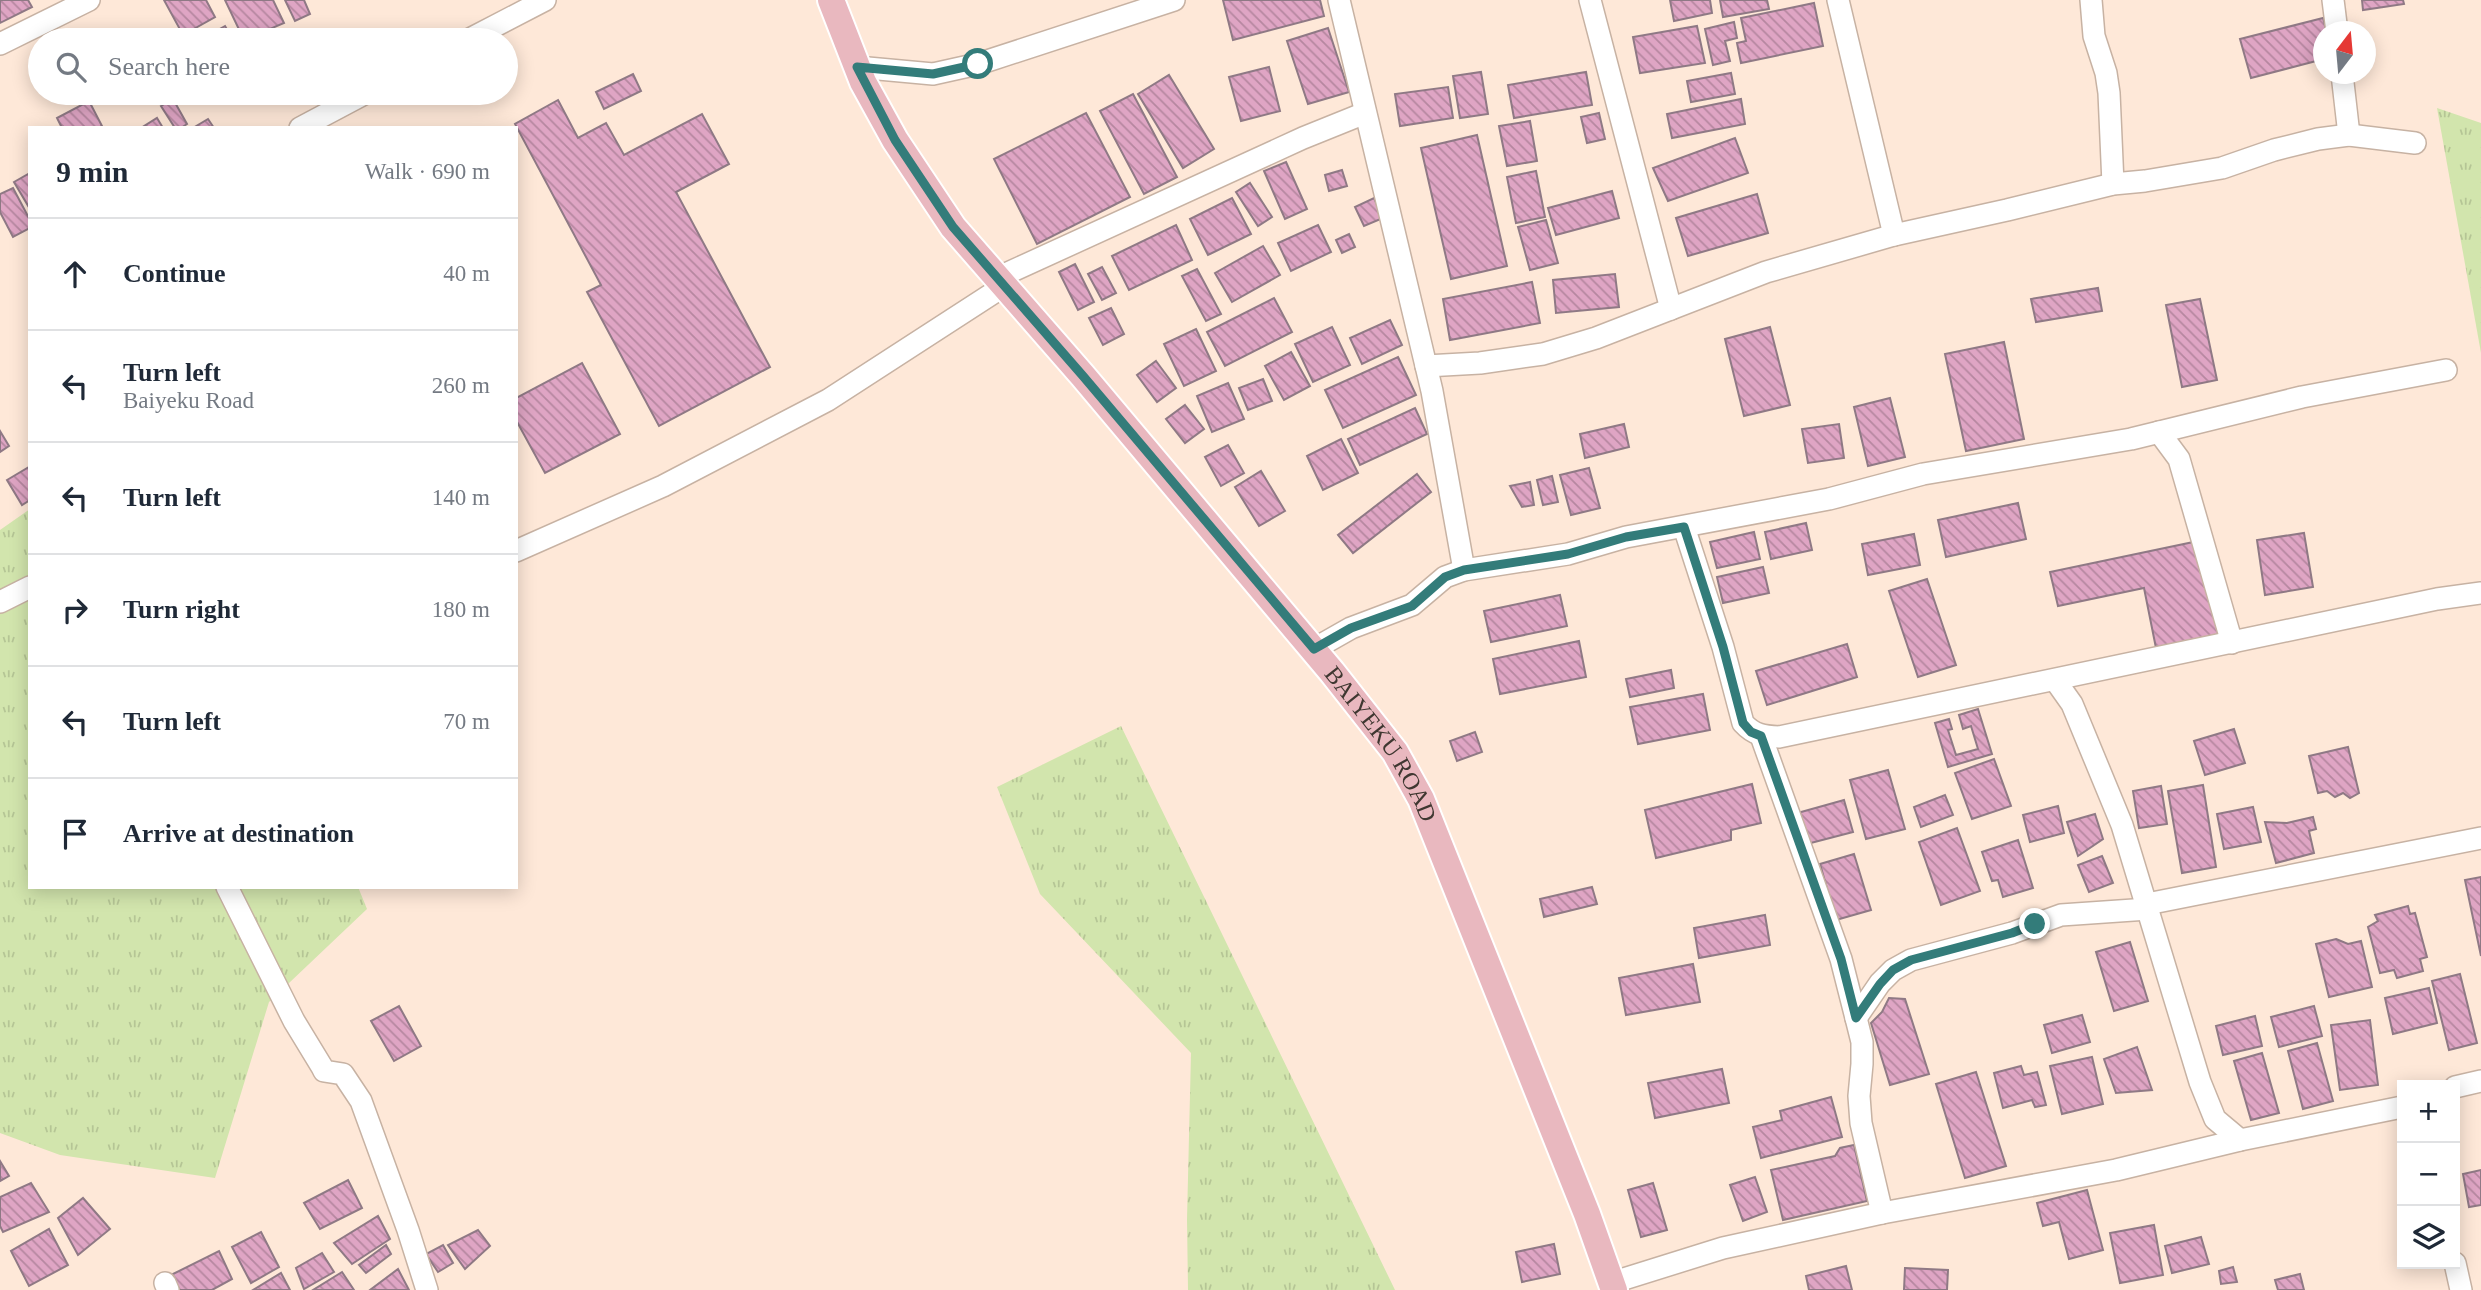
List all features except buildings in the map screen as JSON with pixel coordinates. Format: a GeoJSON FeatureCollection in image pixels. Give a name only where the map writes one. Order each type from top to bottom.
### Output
{"type":"FeatureCollection","features":[{"type":"Feature","properties":{"kind":"main road","name":"BAIYEKU ROAD"},"geometry":{"type":"LineString","coordinates":[[831,0],[857,67],[895,140],[953,227],[1314,649],[1395,752],[1421,799],[1587,1214],[1613,1287]]}},
{"type":"Feature","properties":{"kind":"street"},"geometry":{"type":"LineString","coordinates":[[32,28],[89,0]]}},
{"type":"Feature","properties":{"kind":"street"},"geometry":{"type":"LineString","coordinates":[[491,28],[545,0]]}},
{"type":"Feature","properties":{"kind":"street"},"geometry":{"type":"LineString","coordinates":[[857,67],[933,74],[978,64],[1174,0]]}},
{"type":"Feature","properties":{"kind":"street"},"geometry":{"type":"LineString","coordinates":[[1339,0],[1426,366],[1464,570]]}},
{"type":"Feature","properties":{"kind":"street"},"geometry":{"type":"LineString","coordinates":[[1590,0],[1671,309]]}},
{"type":"Feature","properties":{"kind":"street"},"geometry":{"type":"LineString","coordinates":[[1838,0],[1894,235]]}},
{"type":"Feature","properties":{"kind":"street"},"geometry":{"type":"LineString","coordinates":[[2091,0],[2094,36],[2106,73],[2109,93],[2113,184]]}},
{"type":"Feature","properties":{"kind":"street"},"geometry":{"type":"LineString","coordinates":[[2333,0],[2336,21]]}},
{"type":"Feature","properties":{"kind":"street"},"geometry":{"type":"LineString","coordinates":[[0,44],[28,30]]}},
{"type":"Feature","properties":{"kind":"street"},"geometry":{"type":"LineString","coordinates":[[2343,84],[2349,135]]}},
{"type":"Feature","properties":{"kind":"street"},"geometry":{"type":"LineString","coordinates":[[304,126],[343,105]]}},
{"type":"Feature","properties":{"kind":"street"},"geometry":{"type":"LineString","coordinates":[[518,550],[663,486],[828,400],[1001,282],[1303,138],[1365,113]]}},
{"type":"Feature","properties":{"kind":"street"},"geometry":{"type":"LineString","coordinates":[[1426,366],[1480,363],[1543,354],[1596,338],[1766,272],[1894,235],[2113,184],[2222,168],[2274,150],[2318,139],[2349,135],[2415,143]]}},
{"type":"Feature","properties":{"kind":"street"},"geometry":{"type":"LineString","coordinates":[[1314,649],[1351,628],[1412,606],[1445,577],[1464,570],[1568,554],[1626,537],[1829,499],[1923,474],[2132,439],[2302,397],[2446,370]]}},
{"type":"Feature","properties":{"kind":"street"},"geometry":{"type":"LineString","coordinates":[[2159,432],[2179,459],[2232,643]]}},
{"type":"Feature","properties":{"kind":"street"},"geometry":{"type":"LineString","coordinates":[[1684,527],[1723,647],[1743,723],[1751,732],[1761,736],[1779,737],[2437,599],[2481,593]]}},
{"type":"Feature","properties":{"kind":"street"},"geometry":{"type":"LineString","coordinates":[[0,602],[28,588]]}},
{"type":"Feature","properties":{"kind":"street"},"geometry":{"type":"LineString","coordinates":[[2066,678],[2072,704],[2122,825],[2200,1082],[2215,1119],[2239,1140]]}},
{"type":"Feature","properties":{"kind":"street"},"geometry":{"type":"LineString","coordinates":[[1761,736],[1841,959],[1856,1018],[1862,1042],[1863,1064],[1859,1096],[1861,1123],[1882,1213]]}},
{"type":"Feature","properties":{"kind":"street"},"geometry":{"type":"LineString","coordinates":[[1856,1018],[1893,970],[1911,960],[2012,933],[2061,915],[2148,906],[2481,838]]}},
{"type":"Feature","properties":{"kind":"street"},"geometry":{"type":"LineString","coordinates":[[228,889],[294,1021],[324,1071],[343,1074],[361,1101],[427,1290]]}},
{"type":"Feature","properties":{"kind":"street"},"geometry":{"type":"LineString","coordinates":[[2460,1086],[2481,1081]]}},
{"type":"Feature","properties":{"kind":"street"},"geometry":{"type":"LineString","coordinates":[[1613,1287],[1723,1248],[1882,1213],[2116,1170],[2239,1140],[2397,1108]]}},
{"type":"Feature","properties":{"kind":"street"},"geometry":{"type":"LineString","coordinates":[[2204,1149],[2215,1119]]}},
{"type":"Feature","properties":{"kind":"street"},"geometry":{"type":"LineString","coordinates":[[2456,1269],[2461,1290]]}},
{"type":"Feature","properties":{"kind":"green space"},"geometry":{"type":"Polygon","coordinates":[[[2437,108],[2481,123],[2481,353],[2437,108]]]}},
{"type":"Feature","properties":{"kind":"green space"},"geometry":{"type":"Polygon","coordinates":[[[28,510],[28,889],[359,889],[367,909],[269,1002],[215,1178],[60,1155],[0,1133],[0,530],[28,510]]]}},
{"type":"Feature","properties":{"kind":"green space"},"geometry":{"type":"Polygon","coordinates":[[[1121,726],[1395,1290],[1188,1290],[1191,1053],[1040,894],[997,787],[1121,726]]]}},
{"type":"Feature","properties":{"kind":"route"},"geometry":{"type":"LineString","coordinates":[[978,64],[933,74],[857,67],[895,140],[953,227],[1314,649],[1351,628],[1412,606],[1445,577],[1464,570],[1568,554],[1626,537],[1684,527],[1723,647],[1743,723],[1751,732],[1761,736],[1841,959],[1856,1018],[1893,970],[1911,960],[2012,933],[2035,924]]}}]}
